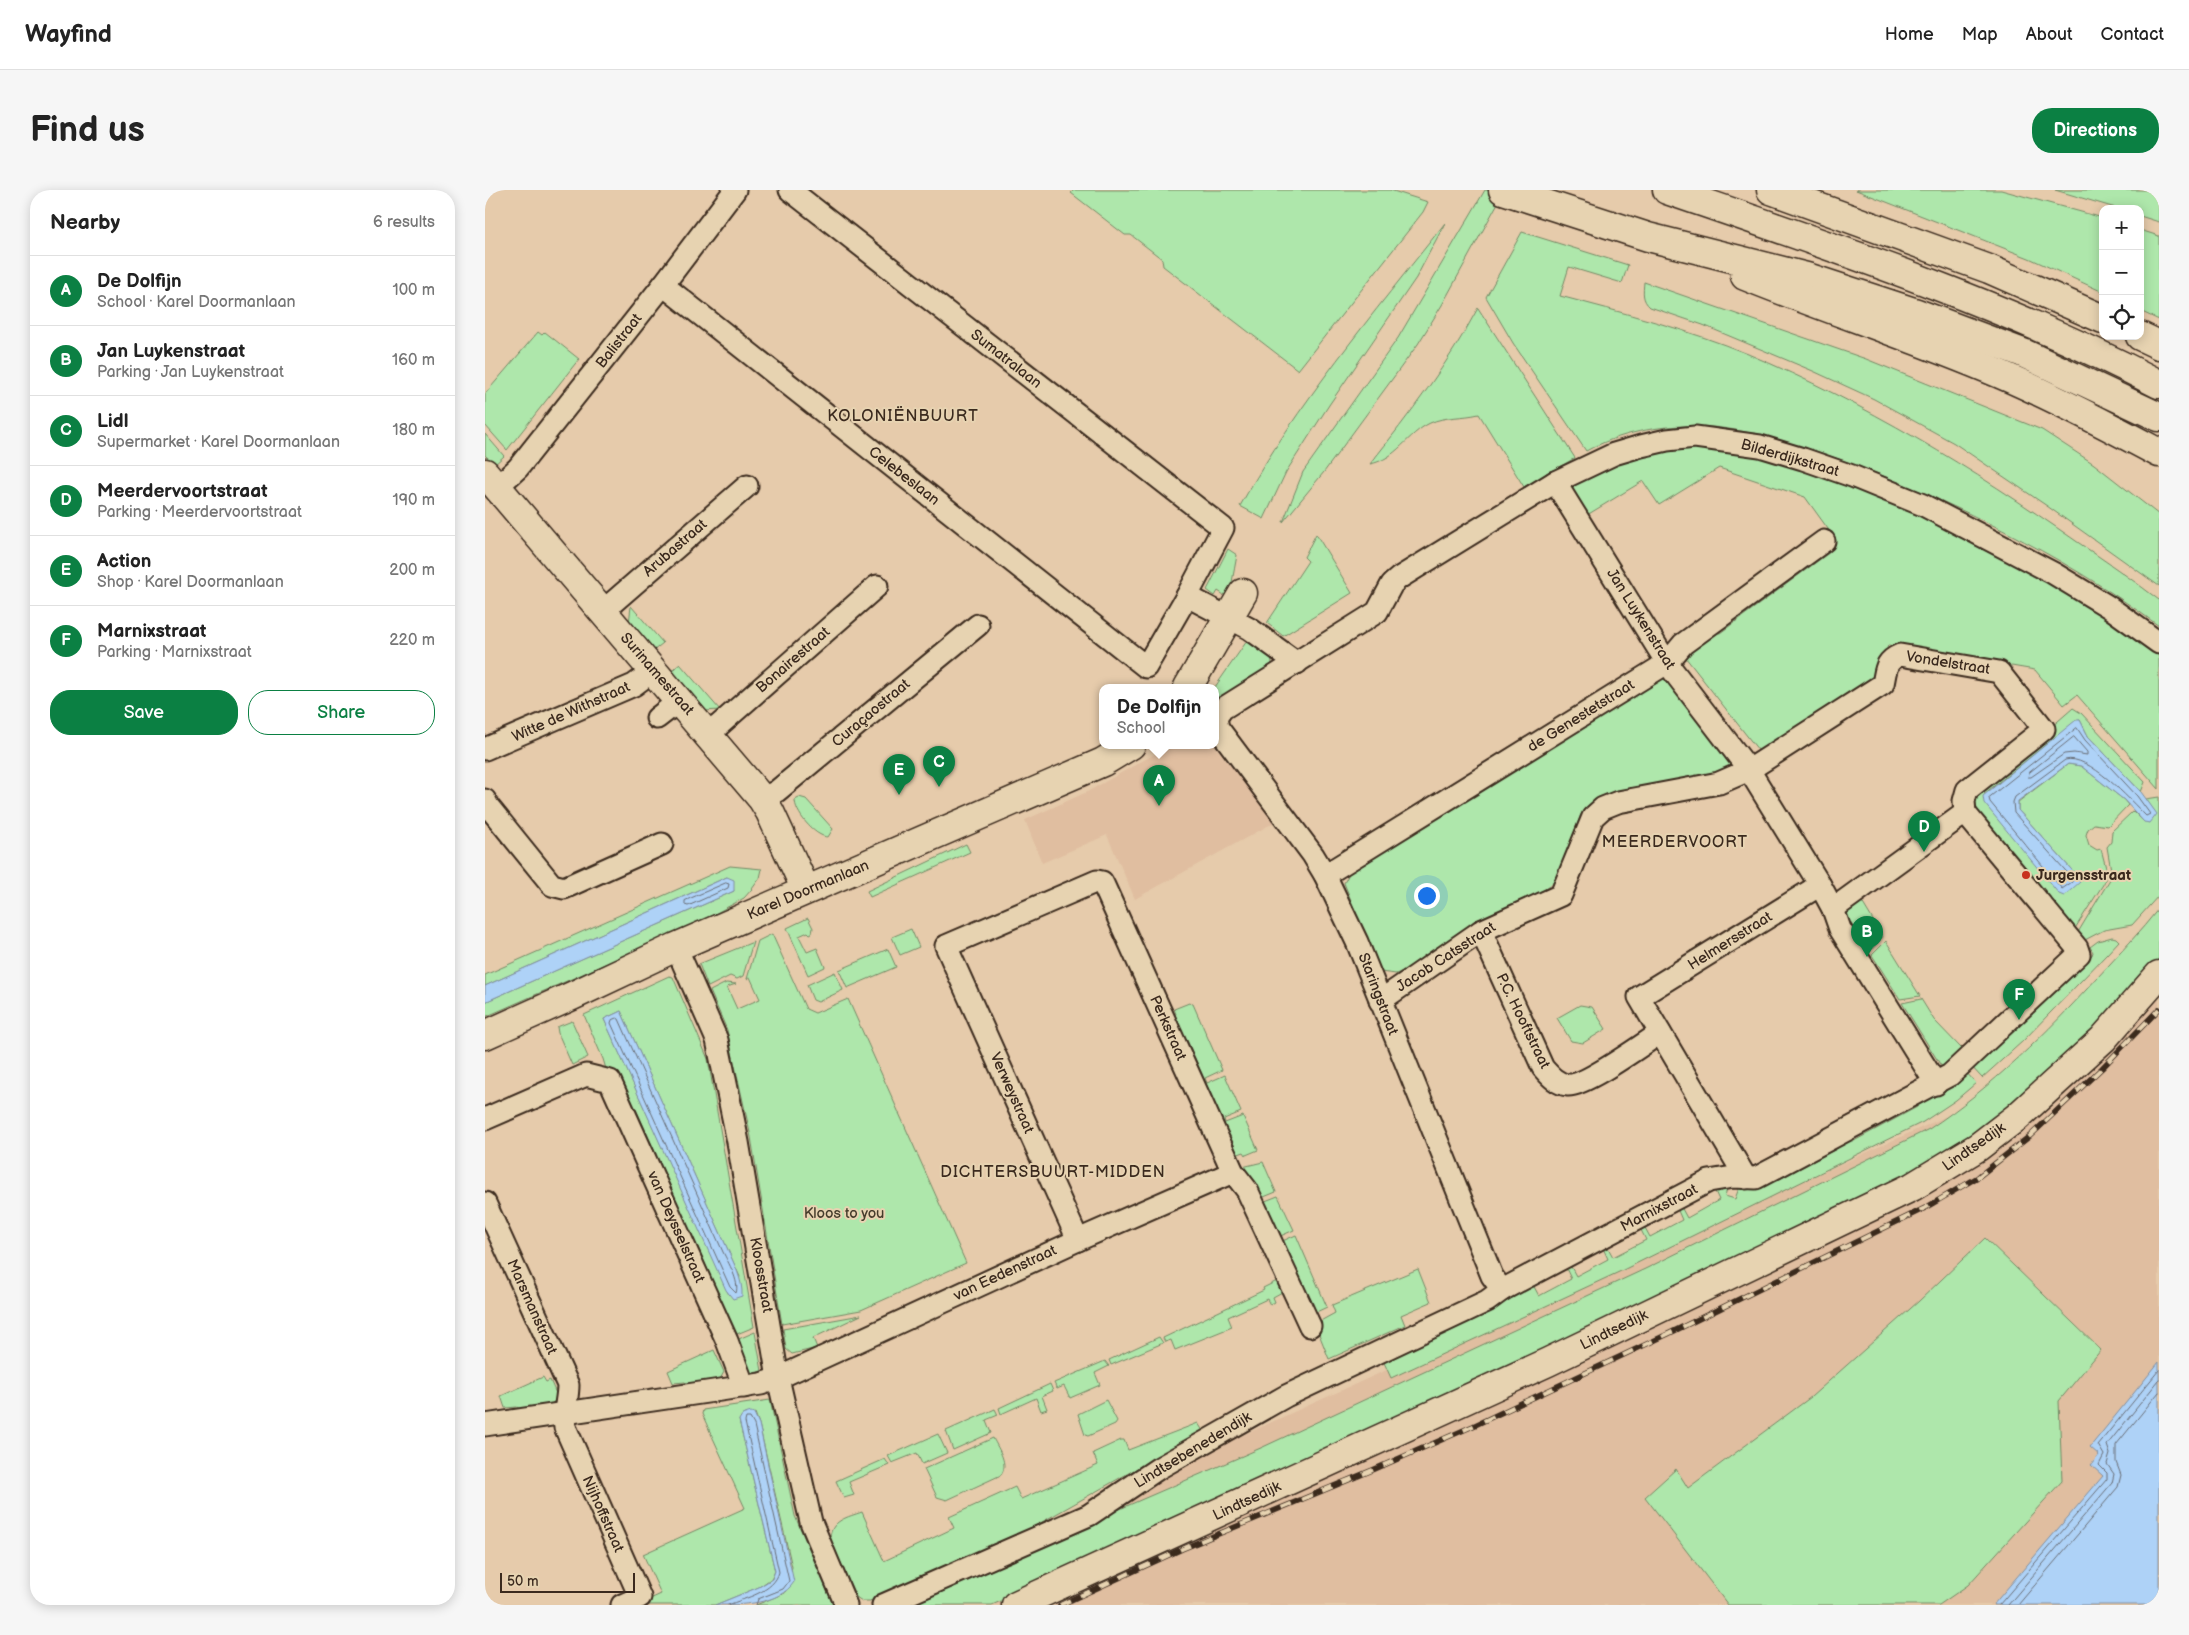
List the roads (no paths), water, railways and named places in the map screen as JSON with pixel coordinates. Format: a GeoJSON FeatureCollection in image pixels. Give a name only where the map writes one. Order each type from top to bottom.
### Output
{"type":"FeatureCollection","features":[{"type":"Feature","properties":{"kind":"main road"},"geometry":{"type":"LineString","coordinates":[[1503,190],[1648,237],[1807,277],[1917,313],[2023,353],[2159,417]]}},
{"type":"Feature","properties":{"kind":"main road"},"geometry":{"type":"LineString","coordinates":[[1667,190],[1860,257],[1958,294],[2046,330],[2159,384]]}},
{"type":"Feature","properties":{"kind":"main road"},"geometry":{"type":"LineString","coordinates":[[1771,190],[1989,269],[2099,317]]}},
{"type":"Feature","properties":{"kind":"main road"},"geometry":{"type":"LineString","coordinates":[[1648,237],[1799,298],[1908,336],[2001,374],[2159,453]]}},
{"type":"Feature","properties":{"kind":"main road"},"geometry":{"type":"LineString","coordinates":[[2144,338],[2159,345]]}},
{"type":"Feature","properties":{"kind":"main road","name":"Surinamestraat"},"geometry":{"type":"LineString","coordinates":[[491,480],[709,734],[762,799],[771,812],[806,890]]}},
{"type":"Feature","properties":{"kind":"main road"},"geometry":{"type":"LineString","coordinates":[[1190,684],[1243,593]]}},
{"type":"Feature","properties":{"kind":"main road","name":"Karel Doormanlaan"},"geometry":{"type":"LineString","coordinates":[[485,1035],[676,947],[1103,762],[1124,749]]}},
{"type":"Feature","properties":{"kind":"main road","name":"Lindtsedijk"},"geometry":{"type":"LineString","coordinates":[[1016,1605],[1548,1362],[1912,1187],[1978,1147],[2017,1117],[2103,1039],[2159,975]]}},
{"type":"Feature","properties":{"kind":"street","name":"Balistraat"},"geometry":{"type":"LineString","coordinates":[[491,480],[518,468],[663,285],[735,190]]}},
{"type":"Feature","properties":{"kind":"street","name":"Sumatralaan"},"geometry":{"type":"LineString","coordinates":[[790,190],[1223,528],[1187,596]]}},
{"type":"Feature","properties":{"kind":"street","name":"Celebeslaan"},"geometry":{"type":"LineString","coordinates":[[663,285],[1146,667],[1187,596]]}},
{"type":"Feature","properties":{"kind":"street","name":"Bilderdijkstraat"},"geometry":{"type":"LineString","coordinates":[[1219,714],[1222,709],[1377,612],[1392,584],[1399,578],[1555,482],[1615,454],[1667,440],[1695,437],[1761,446],[1852,476],[1956,522],[2053,573],[2109,607],[2159,642]]}},
{"type":"Feature","properties":{"kind":"street","name":"Jan Luykenstraat"},"geometry":{"type":"LineString","coordinates":[[1555,482],[1667,663],[1749,770],[1820,885],[1833,909],[1840,929],[1936,1084]]}},
{"type":"Feature","properties":{"kind":"street","name":"Arubastraat"},"geometry":{"type":"LineString","coordinates":[[603,611],[747,486]]}},
{"type":"Feature","properties":{"kind":"street","name":"de Genestetstraat"},"geometry":{"type":"LineString","coordinates":[[1325,875],[1667,663],[1683,644],[1824,542]]}},
{"type":"Feature","properties":{"kind":"street","name":"Bonairestraat"},"geometry":{"type":"LineString","coordinates":[[709,734],[877,586]]}},
{"type":"Feature","properties":{"kind":"street"},"geometry":{"type":"LineString","coordinates":[[1187,596],[1250,629],[1297,663]]}},
{"type":"Feature","properties":{"kind":"street","name":"Curaçaostraat"},"geometry":{"type":"LineString","coordinates":[[762,799],[782,787],[978,625]]}},
{"type":"Feature","properties":{"kind":"street","name":"Vondelstraat"},"geometry":{"type":"LineString","coordinates":[[1749,770],[1883,684],[1887,666],[1891,659],[1900,655],[1999,672],[2044,729],[1967,790],[1964,801],[1965,813]]}},
{"type":"Feature","properties":{"kind":"street","name":"Witte de Withstraat"},"geometry":{"type":"LineString","coordinates":[[485,749],[634,685],[654,670]]}},
{"type":"Feature","properties":{"kind":"street"},"geometry":{"type":"LineString","coordinates":[[657,718],[679,701]]}},
{"type":"Feature","properties":{"kind":"street","name":"Staringstraat"},"geometry":{"type":"LineString","coordinates":[[1219,729],[1313,855],[1325,875],[1357,942],[1492,1276],[1502,1290]]}},
{"type":"Feature","properties":{"kind":"street","name":"Jacob Catsstraat"},"geometry":{"type":"LineString","coordinates":[[1380,1001],[1481,931],[1561,895],[1593,817],[1603,808],[1618,802],[1719,783],[1749,770]]}},
{"type":"Feature","properties":{"kind":"street"},"geometry":{"type":"LineString","coordinates":[[485,800],[553,885],[564,888],[662,844]]}},
{"type":"Feature","properties":{"kind":"street"},"geometry":{"type":"LineString","coordinates":[[1833,909],[1965,813]]}},
{"type":"Feature","properties":{"kind":"street","name":"Marnixstraat"},"geometry":{"type":"LineString","coordinates":[[1502,1290],[1709,1181],[1733,1177],[1756,1178],[1936,1084],[1950,1075],[2079,954],[2077,948],[1965,813]]}},
{"type":"Feature","properties":{"kind":"street","name":"Perkstraat"},"geometry":{"type":"LineString","coordinates":[[946,946],[1097,882],[1102,882],[1233,1172],[1247,1190],[1310,1326]]}},
{"type":"Feature","properties":{"kind":"street","name":"Helmersstraat"},"geometry":{"type":"LineString","coordinates":[[1660,1033],[1639,997],[1820,885]]}},
{"type":"Feature","properties":{"kind":"street","name":"P.C. Hooftstraat"},"geometry":{"type":"LineString","coordinates":[[1481,931],[1543,1068],[1554,1080],[1569,1085],[1584,1081],[1660,1033]]}},
{"type":"Feature","properties":{"kind":"street","name":"Verweystraat"},"geometry":{"type":"LineString","coordinates":[[946,946],[1078,1240]]}},
{"type":"Feature","properties":{"kind":"street","name":"Kloosstraat"},"geometry":{"type":"LineString","coordinates":[[676,947],[717,1040],[739,1150],[779,1378],[811,1522],[846,1605]]}},
{"type":"Feature","properties":{"kind":"street"},"geometry":{"type":"LineString","coordinates":[[1660,1033],[1747,1178]]}},
{"type":"Feature","properties":{"kind":"street","name":"van Deysselstraat"},"geometry":{"type":"LineString","coordinates":[[485,1119],[586,1074],[597,1076],[610,1082],[727,1341],[744,1387]]}},
{"type":"Feature","properties":{"kind":"street","name":"van Eedenstraat"},"geometry":{"type":"LineString","coordinates":[[779,1378],[1078,1240],[1233,1172]]}},
{"type":"Feature","properties":{"kind":"street","name":"Marsmanstraat"},"geometry":{"type":"LineString","coordinates":[[485,1203],[568,1385],[563,1412]]}},
{"type":"Feature","properties":{"kind":"street","name":"Lindtsebenedendijk"},"geometry":{"type":"LineString","coordinates":[[883,1605],[1089,1514],[1159,1468],[1286,1396],[1487,1301],[1502,1290]]}},
{"type":"Feature","properties":{"kind":"street"},"geometry":{"type":"LineString","coordinates":[[485,1425],[563,1412],[744,1387],[779,1378]]}},
{"type":"Feature","properties":{"kind":"street","name":"Nijhoffstraat"},"geometry":{"type":"LineString","coordinates":[[563,1412],[565,1427],[571,1444],[640,1597],[623,1605]]}},
{"type":"Feature","properties":{"kind":"water"},"geometry":{"type":"Polygon","coordinates":[[[2076,720],[2080,720],[2088,736],[2141,792],[2157,814],[2150,823],[2144,822],[2124,800],[2081,766],[2068,764],[2018,801],[2018,810],[2079,878],[2080,882],[2064,896],[2059,894],[1984,803],[1983,796],[2076,720]]]}},
{"type":"Feature","properties":{"kind":"water"},"geometry":{"type":"Polygon","coordinates":[[[727,877],[734,880],[734,891],[485,1002],[485,986],[727,877]]]}},
{"type":"Feature","properties":{"kind":"water"},"geometry":{"type":"Polygon","coordinates":[[[621,1011],[735,1266],[740,1278],[742,1296],[733,1299],[726,1290],[604,1019],[621,1011]]]}},
{"type":"Feature","properties":{"kind":"water"},"geometry":{"type":"Polygon","coordinates":[[[2159,1362],[2159,1605],[1993,1605],[2103,1476],[2091,1465],[2099,1455],[2090,1447],[2159,1362]]]}},
{"type":"Feature","properties":{"kind":"water"},"geometry":{"type":"Polygon","coordinates":[[[754,1413],[759,1424],[794,1582],[779,1595],[759,1602],[715,1605],[759,1587],[772,1579],[775,1571],[739,1420],[742,1415],[754,1413]]]}},
{"type":"Feature","properties":{"kind":"railway"},"geometry":{"type":"LineString","coordinates":[[1060,1605],[1182,1549],[1473,1426],[1668,1334],[1925,1208],[1978,1177],[2030,1136],[2102,1068],[2159,1009]]}},
{"type":"Feature","properties":{"kind":"place","name":"Lidl"},"geometry":{"type":"Point","coordinates":[939,787]}},
{"type":"Feature","properties":{"kind":"place","name":"Action"},"geometry":{"type":"Point","coordinates":[899,795]}},
{"type":"Feature","properties":{"kind":"place","name":"De Dolfijn"},"geometry":{"type":"Point","coordinates":[1159,806]}},
{"type":"Feature","properties":{"kind":"place","name":"Meerdervoortstraat"},"geometry":{"type":"Point","coordinates":[1924,852]}},
{"type":"Feature","properties":{"kind":"place","name":"Jurgensstraat"},"geometry":{"type":"Point","coordinates":[2026,875]}},
{"type":"Feature","properties":{"kind":"place","name":"Jan Luykenstraat"},"geometry":{"type":"Point","coordinates":[1867,957]}},
{"type":"Feature","properties":{"kind":"place","name":"Marnixstraat"},"geometry":{"type":"Point","coordinates":[2019,1020]}},
{"type":"Feature","properties":{"kind":"district","name":"KOLONIËNBUURT"},"geometry":{"type":"Point","coordinates":[903,416]}},
{"type":"Feature","properties":{"kind":"district","name":"MEERDERVOORT"},"geometry":{"type":"Point","coordinates":[1675,842]}},
{"type":"Feature","properties":{"kind":"district","name":"DICHTERSBUURT-MIDDEN"},"geometry":{"type":"Point","coordinates":[1053,1172]}},
{"type":"Feature","properties":{"kind":"park label","name":"Kloos to you"},"geometry":{"type":"Point","coordinates":[844,1213]}}]}
